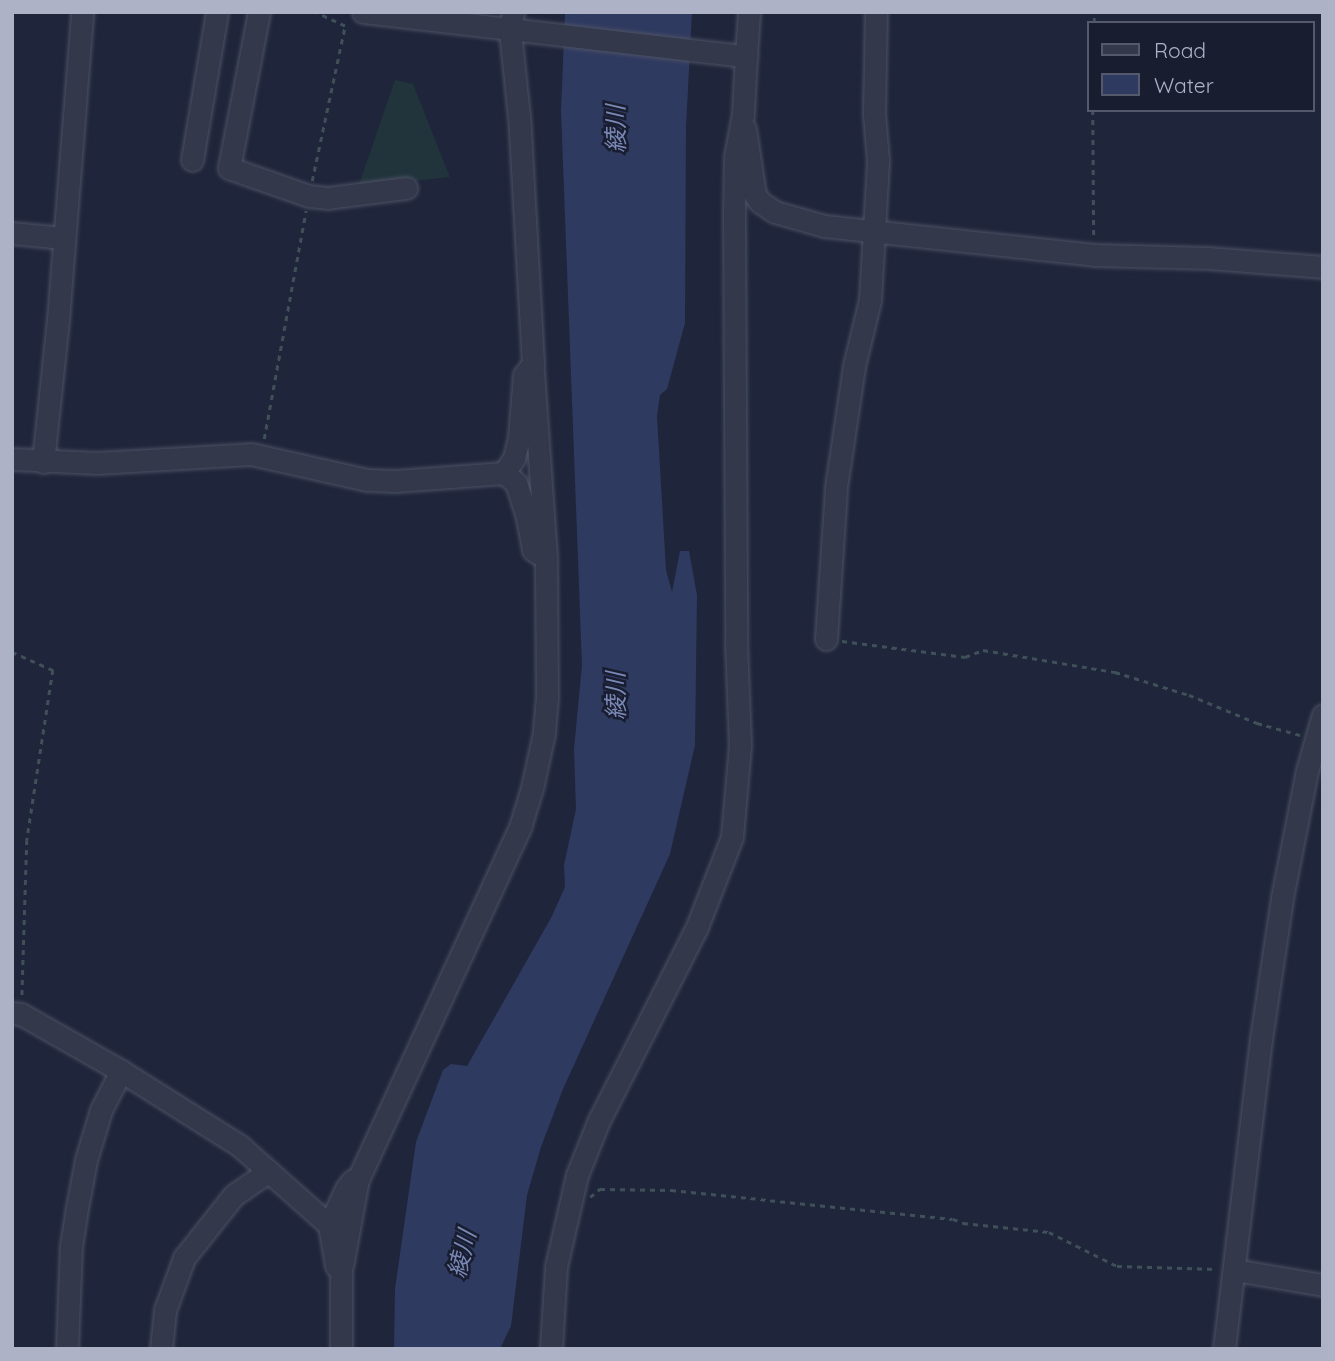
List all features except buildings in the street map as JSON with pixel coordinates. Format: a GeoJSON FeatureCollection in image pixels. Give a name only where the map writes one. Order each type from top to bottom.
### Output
{"type":"FeatureCollection","features":[{"type":"Feature","properties":{"kind":"street"},"geometry":{"type":"LineString","coordinates":[[43,462],[58,320],[82,12]]}},
{"type":"Feature","properties":{"kind":"street"},"geometry":{"type":"LineString","coordinates":[[191,160],[217,12]]}},
{"type":"Feature","properties":{"kind":"street"},"geometry":{"type":"LineString","coordinates":[[259,12],[229,168],[309,196],[327,198],[406,188]]}},
{"type":"Feature","properties":{"kind":"street"},"geometry":{"type":"LineString","coordinates":[[363,12],[515,25],[742,56]]}},
{"type":"Feature","properties":{"kind":"street"},"geometry":{"type":"LineString","coordinates":[[750,12],[742,56],[743,114],[755,195],[775,212],[824,226],[871,233],[1094,255],[1209,258],[1323,267]]}},
{"type":"Feature","properties":{"kind":"street"},"geometry":{"type":"LineString","coordinates":[[825,639],[836,487],[854,366],[870,300],[871,233],[878,160],[874,114],[876,12]]}},
{"type":"Feature","properties":{"kind":"street"},"geometry":{"type":"LineString","coordinates":[[341,1349],[341,1272],[358,1180],[521,825],[544,733],[546,558],[515,25]]}},
{"type":"Feature","properties":{"kind":"street"},"geometry":{"type":"LineString","coordinates":[[551,1349],[556,1267],[577,1175],[605,1108],[696,927],[732,837],[740,745],[732,281],[735,157],[743,114]]}},
{"type":"Feature","properties":{"kind":"street"},"geometry":{"type":"LineString","coordinates":[[12,233],[63,238]]}},
{"type":"Feature","properties":{"kind":"street"},"geometry":{"type":"LineString","coordinates":[[504,473],[514,458],[519,438],[524,375],[533,364]]}},
{"type":"Feature","properties":{"kind":"street"},"geometry":{"type":"LineString","coordinates":[[12,459],[97,463],[251,454],[367,480],[396,481],[504,473],[516,483],[533,550],[546,558]]}},
{"type":"Feature","properties":{"kind":"street"},"geometry":{"type":"LineString","coordinates":[[1224,1349],[1261,1039],[1282,898],[1323,715]]}},
{"type":"Feature","properties":{"kind":"street"},"geometry":{"type":"LineString","coordinates":[[17,1013],[121,1071],[240,1146],[330,1225]]}},
{"type":"Feature","properties":{"kind":"street"},"geometry":{"type":"LineString","coordinates":[[67,1349],[71,1246],[79,1196],[101,1110],[121,1071]]}},
{"type":"Feature","properties":{"kind":"street"},"geometry":{"type":"LineString","coordinates":[[161,1349],[165,1310],[184,1258],[234,1195],[269,1171]]}},
{"type":"Feature","properties":{"kind":"street"},"geometry":{"type":"LineString","coordinates":[[341,1272],[336,1265],[330,1225],[346,1189],[352,1181],[358,1180]]}},
{"type":"Feature","properties":{"kind":"street"},"geometry":{"type":"LineString","coordinates":[[1235,1270],[1323,1285]]}},
{"type":"Feature","properties":{"kind":"path"},"geometry":{"type":"LineString","coordinates":[[261,456],[309,196],[345,26],[315,12]]}},
{"type":"Feature","properties":{"kind":"path"},"geometry":{"type":"LineString","coordinates":[[1093,112],[1094,255]]}},
{"type":"Feature","properties":{"kind":"path"},"geometry":{"type":"LineString","coordinates":[[825,639],[965,657],[983,649],[1115,672],[1189,695],[1257,723],[1316,739]]}},
{"type":"Feature","properties":{"kind":"path"},"geometry":{"type":"LineString","coordinates":[[12,652],[52,670],[27,840],[17,1013]]}},
{"type":"Feature","properties":{"kind":"path"},"geometry":{"type":"LineString","coordinates":[[588,1198],[600,1189],[671,1190],[953,1219],[963,1223],[1049,1232],[1117,1266],[1235,1270]]}},
{"type":"Feature","properties":{"kind":"shaded area"},"geometry":{"type":"Polygon","coordinates":[[[395,80],[413,84],[450,177],[358,187],[395,80]]]}},
{"type":"Feature","properties":{"kind":"water","name":"綾川"},"geometry":{"type":"Polygon","coordinates":[[[565,12],[692,12],[686,127],[685,323],[667,389],[660,395],[657,416],[666,570],[672,592],[680,551],[689,551],[697,595],[695,745],[670,854],[563,1089],[541,1147],[527,1195],[511,1326],[500,1349],[394,1349],[395,1289],[416,1142],[443,1070],[451,1064],[467,1066],[551,918],[565,887],[564,865],[576,809],[574,749],[582,665],[561,111],[565,12]]]}}]}
